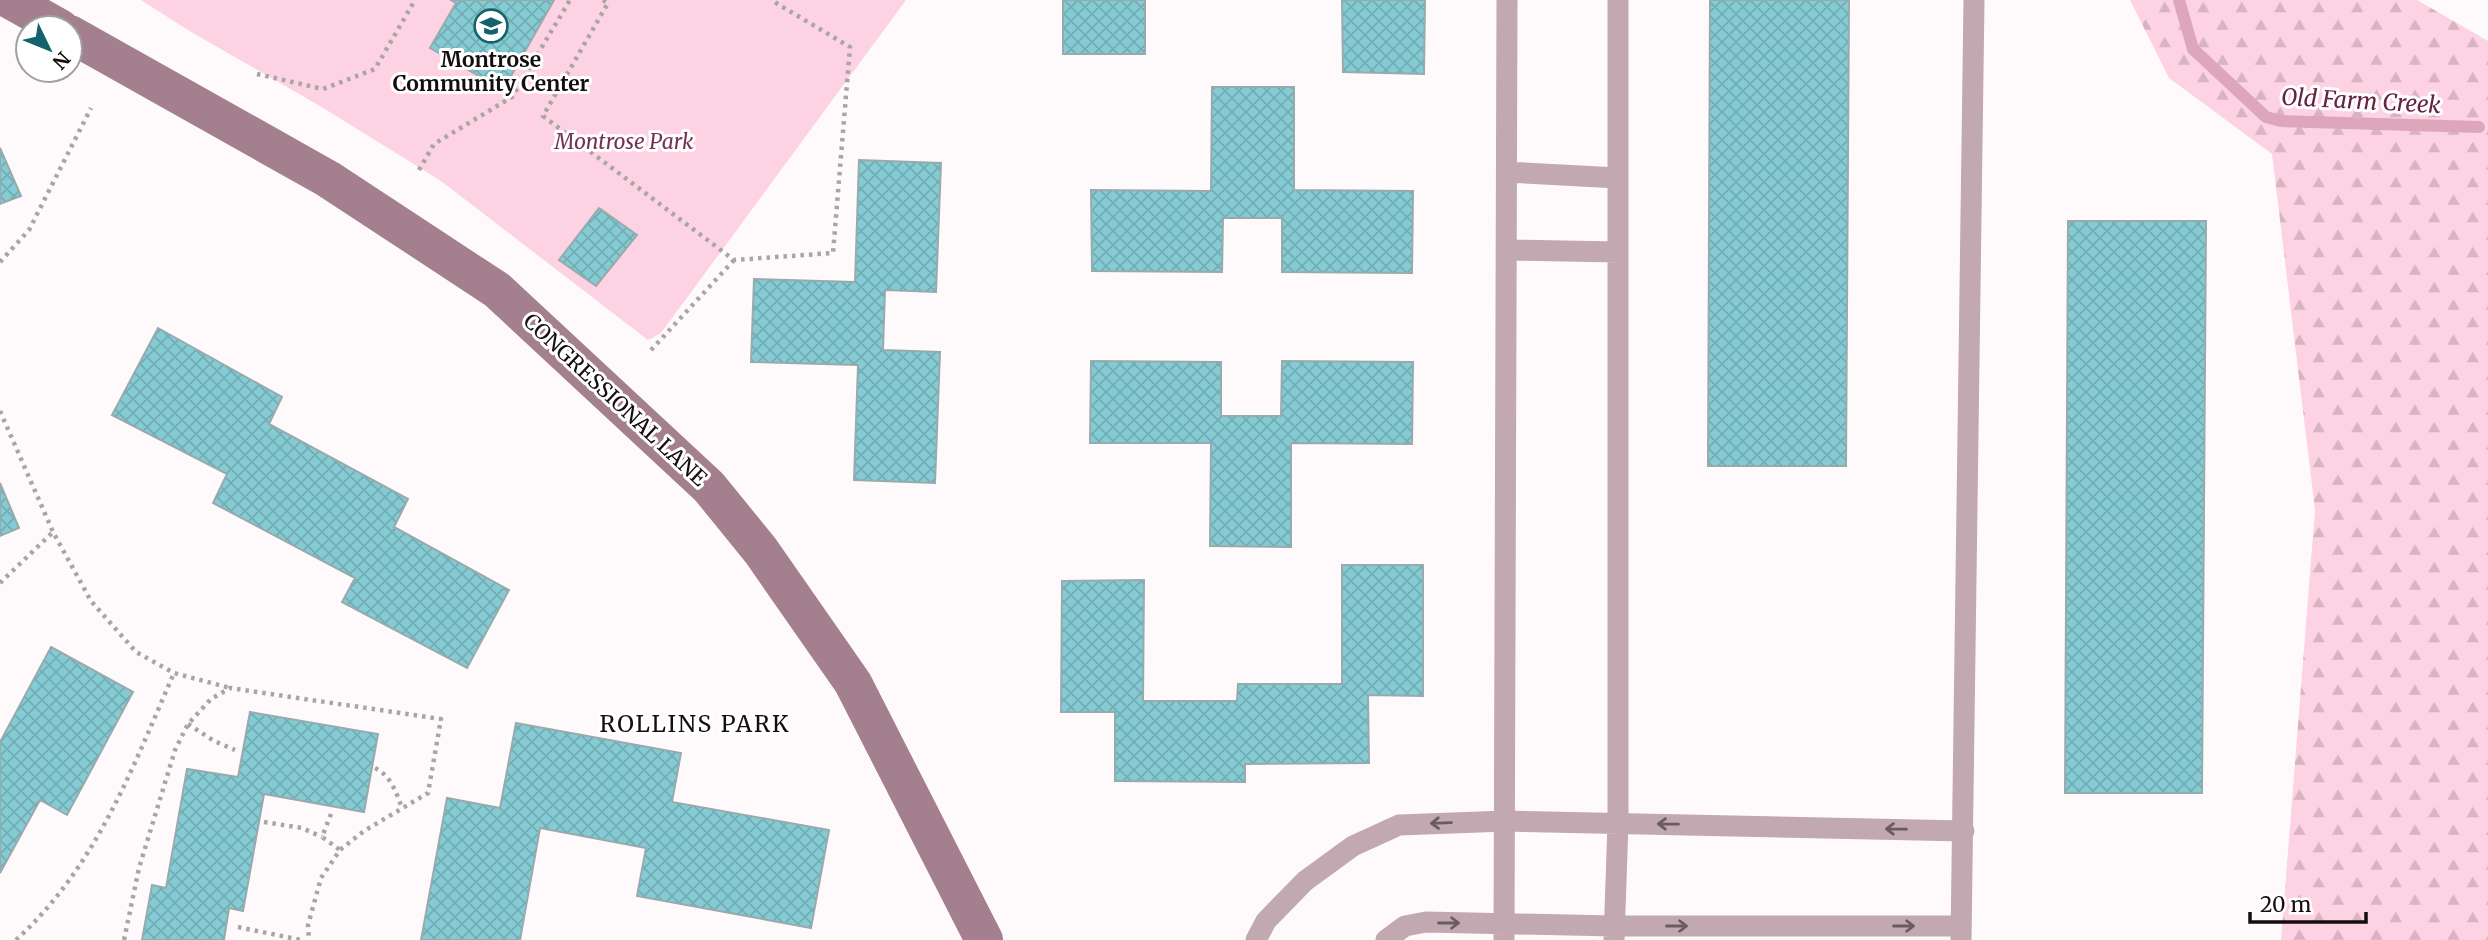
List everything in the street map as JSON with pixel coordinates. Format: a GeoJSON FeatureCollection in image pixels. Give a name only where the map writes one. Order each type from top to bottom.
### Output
{"type":"FeatureCollection","features":[{"type":"Feature","properties":{"kind":"street"},"geometry":{"type":"LineString","coordinates":[[10,0],[35,14]]}},
{"type":"Feature","properties":{"kind":"street","name":"CONGRESSIONAL LANE"},"geometry":{"type":"LineString","coordinates":[[84,42],[328,179],[497,289],[709,487],[761,551],[853,683],[984,940]]}},
{"type":"Feature","properties":{"kind":"lane"},"geometry":{"type":"LineString","coordinates":[[1504,931],[1507,0]]}},
{"type":"Feature","properties":{"kind":"lane"},"geometry":{"type":"LineString","coordinates":[[1614,933],[1618,823],[1618,0]]}},
{"type":"Feature","properties":{"kind":"lane"},"geometry":{"type":"LineString","coordinates":[[1386,940],[1405,926],[1426,922],[1504,931],[1961,933],[1974,0]]}},
{"type":"Feature","properties":{"kind":"lane"},"geometry":{"type":"LineString","coordinates":[[1507,172],[1618,178]]}},
{"type":"Feature","properties":{"kind":"lane"},"geometry":{"type":"LineString","coordinates":[[1507,250],[1618,252]]}},
{"type":"Feature","properties":{"kind":"lane"},"geometry":{"type":"LineString","coordinates":[[1256,940],[1266,921],[1305,881],[1353,846],[1399,825],[1506,821],[1964,831]]}},
{"type":"Feature","properties":{"kind":"path"},"geometry":{"type":"LineString","coordinates":[[257,74],[323,89],[375,69],[415,0]]}},
{"type":"Feature","properties":{"kind":"path"},"geometry":{"type":"LineString","coordinates":[[419,170],[434,144],[512,97],[570,0]]}},
{"type":"Feature","properties":{"kind":"path"},"geometry":{"type":"LineString","coordinates":[[603,0],[608,3],[543,116],[734,260],[833,253],[850,47],[771,0]]}},
{"type":"Feature","properties":{"kind":"path"},"geometry":{"type":"LineString","coordinates":[[0,262],[29,230],[91,107]]}},
{"type":"Feature","properties":{"kind":"path"},"geometry":{"type":"LineString","coordinates":[[651,350],[734,260]]}},
{"type":"Feature","properties":{"kind":"path"},"geometry":{"type":"LineString","coordinates":[[0,411],[54,532],[91,601],[136,652],[174,673],[230,688],[441,719],[428,793],[364,831],[340,850],[321,878],[308,925],[309,940]]}},
{"type":"Feature","properties":{"kind":"path"},"geometry":{"type":"LineString","coordinates":[[0,583],[54,532]]}},
{"type":"Feature","properties":{"kind":"path"},"geometry":{"type":"LineString","coordinates":[[16,940],[37,922],[88,856],[119,799],[174,673]]}},
{"type":"Feature","properties":{"kind":"path"},"geometry":{"type":"LineString","coordinates":[[124,940],[139,869],[174,750],[188,724],[211,699],[230,688]]}},
{"type":"Feature","properties":{"kind":"path"},"geometry":{"type":"LineString","coordinates":[[188,724],[214,741],[235,750]]}},
{"type":"Feature","properties":{"kind":"path"},"geometry":{"type":"LineString","coordinates":[[375,768],[383,772],[392,783],[402,808]]}},
{"type":"Feature","properties":{"kind":"path"},"geometry":{"type":"LineString","coordinates":[[323,837],[331,814]]}},
{"type":"Feature","properties":{"kind":"path"},"geometry":{"type":"LineString","coordinates":[[264,822],[302,828],[323,837],[340,850]]}},
{"type":"Feature","properties":{"kind":"path"},"geometry":{"type":"LineString","coordinates":[[238,927],[301,940]]}},
{"type":"Feature","properties":{"kind":"green space","name":"Montrose Park"},"geometry":{"type":"Polygon","coordinates":[[[141,0],[906,0],[661,333],[648,340],[441,181],[141,0]]]}},
{"type":"Feature","properties":{"kind":"green space"},"geometry":{"type":"Polygon","coordinates":[[[2130,0],[2417,0],[2488,41],[2488,940],[2281,940],[2315,510],[2272,154],[2169,78],[2130,0]]]}},
{"type":"Feature","properties":{"kind":"building","name":"Montrose Community Center"},"geometry":{"type":"Polygon","coordinates":[[[451,0],[554,0],[503,90],[430,48],[456,3],[451,0]]]}},
{"type":"Feature","properties":{"kind":"building"},"geometry":{"type":"Polygon","coordinates":[[[1063,0],[1145,0],[1145,54],[1063,54],[1063,0]]]}},
{"type":"Feature","properties":{"kind":"building"},"geometry":{"type":"Polygon","coordinates":[[[1342,0],[1425,0],[1424,74],[1343,72],[1342,0]]]}},
{"type":"Feature","properties":{"kind":"building"},"geometry":{"type":"Polygon","coordinates":[[[1710,0],[1849,0],[1846,466],[1708,466],[1710,0]]]}},
{"type":"Feature","properties":{"kind":"building"},"geometry":{"type":"Polygon","coordinates":[[[1212,87],[1294,87],[1294,190],[1413,191],[1412,273],[1282,272],[1282,218],[1223,218],[1222,272],[1092,271],[1091,190],[1211,191],[1212,87]]]}},
{"type":"Feature","properties":{"kind":"building"},"geometry":{"type":"Polygon","coordinates":[[[0,148],[21,196],[0,204],[0,148]]]}},
{"type":"Feature","properties":{"kind":"building"},"geometry":{"type":"Polygon","coordinates":[[[859,160],[941,163],[936,292],[885,290],[883,350],[940,352],[935,483],[854,480],[858,365],[751,362],[754,279],[855,282],[859,160]]]}},
{"type":"Feature","properties":{"kind":"building"},"geometry":{"type":"Polygon","coordinates":[[[599,208],[637,235],[596,286],[559,260],[599,208]]]}},
{"type":"Feature","properties":{"kind":"building"},"geometry":{"type":"Polygon","coordinates":[[[2068,221],[2206,221],[2202,793],[2065,793],[2068,221]]]}},
{"type":"Feature","properties":{"kind":"building"},"geometry":{"type":"Polygon","coordinates":[[[158,328],[282,397],[269,424],[408,499],[394,527],[509,590],[467,668],[342,602],[355,578],[213,503],[227,474],[112,415],[158,328]]]}},
{"type":"Feature","properties":{"kind":"building"},"geometry":{"type":"Polygon","coordinates":[[[1091,361],[1221,362],[1221,416],[1281,416],[1282,361],[1413,362],[1412,444],[1291,443],[1291,547],[1210,546],[1211,443],[1090,443],[1091,361]]]}},
{"type":"Feature","properties":{"kind":"building"},"geometry":{"type":"Polygon","coordinates":[[[0,483],[19,528],[0,536],[0,483]]]}},
{"type":"Feature","properties":{"kind":"building"},"geometry":{"type":"Polygon","coordinates":[[[1342,565],[1423,565],[1423,696],[1368,695],[1369,763],[1245,764],[1245,782],[1115,781],[1115,712],[1061,712],[1062,581],[1144,580],[1143,701],[1237,701],[1238,684],[1342,684],[1342,565]]]}},
{"type":"Feature","properties":{"kind":"building"},"geometry":{"type":"Polygon","coordinates":[[[51,647],[133,692],[67,815],[40,800],[0,873],[0,742],[51,647]]]}},
{"type":"Feature","properties":{"kind":"building"},"geometry":{"type":"Polygon","coordinates":[[[250,712],[378,734],[364,812],[264,794],[243,911],[229,908],[224,940],[142,940],[152,885],[166,888],[187,769],[238,777],[250,712]]]}},
{"type":"Feature","properties":{"kind":"building"},"geometry":{"type":"Polygon","coordinates":[[[516,723],[681,753],[672,802],[829,830],[811,928],[637,896],[646,848],[540,828],[520,940],[421,940],[447,798],[500,808],[516,723]]]}},
{"type":"Feature","properties":{"kind":"waterway","name":"Old Farm Creek"},"geometry":{"type":"LineString","coordinates":[[2179,0],[2193,49],[2266,117],[2281,121],[2479,127]]}},
{"type":"Feature","properties":{"kind":"place","name":"Montrose Community Center"},"geometry":{"type":"Point","coordinates":[491,26]}},
{"type":"Feature","properties":{"kind":"district","name":"ROLLINS PARK"},"geometry":{"type":"Point","coordinates":[695,724]}}]}
